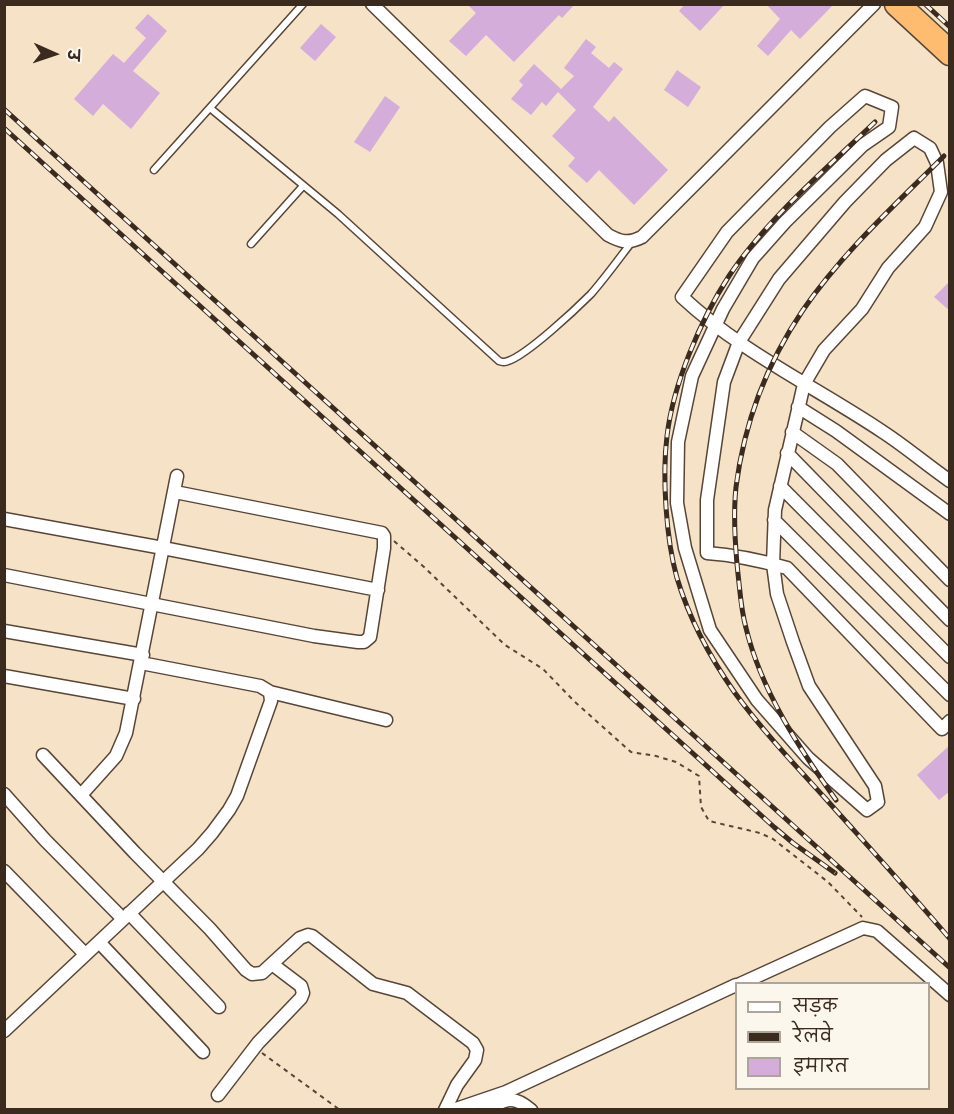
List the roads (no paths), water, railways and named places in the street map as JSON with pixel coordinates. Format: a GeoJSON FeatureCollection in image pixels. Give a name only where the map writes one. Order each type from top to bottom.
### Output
{"type":"FeatureCollection","features":[{"type":"Feature","properties":{"kind":"highway"},"geometry":{"type":"LineString","coordinates":[[897,4],[950,53]]}},
{"type":"Feature","properties":{"kind":"street"},"geometry":{"type":"LineString","coordinates":[[372,4],[608,235],[620,242],[631,243],[642,237],[874,4]]}},
{"type":"Feature","properties":{"kind":"street"},"geometry":{"type":"LineString","coordinates":[[950,481],[883,432],[804,384],[739,342],[715,325],[682,297],[727,232],[830,127],[865,96],[892,107],[889,127],[863,145],[785,222],[753,258],[715,325],[692,376],[678,442],[677,503],[683,537],[710,630],[757,700],[808,758],[867,810],[878,802],[875,786],[809,686],[777,594],[773,564],[774,520],[804,384],[824,350],[862,309],[888,268],[925,227],[941,192],[937,163],[930,148],[914,138],[886,160],[845,202],[779,279],[739,342],[724,382],[707,500],[706,553],[736,555],[773,564],[787,568],[942,729],[950,720]]}},
{"type":"Feature","properties":{"kind":"street"},"geometry":{"type":"LineString","coordinates":[[798,407],[836,431],[950,514]]}},
{"type":"Feature","properties":{"kind":"street"},"geometry":{"type":"LineString","coordinates":[[792,432],[837,464],[950,580]]}},
{"type":"Feature","properties":{"kind":"street"},"geometry":{"type":"LineString","coordinates":[[787,453],[950,620]]}},
{"type":"Feature","properties":{"kind":"street"},"geometry":{"type":"LineString","coordinates":[[81,795],[108,766],[122,745],[134,699],[177,476]]}},
{"type":"Feature","properties":{"kind":"street"},"geometry":{"type":"LineString","coordinates":[[780,486],[950,657]]}},
{"type":"Feature","properties":{"kind":"street"},"geometry":{"type":"LineString","coordinates":[[4,575],[314,636],[364,642],[370,637],[378,590],[384,537],[382,533],[175,492]]}},
{"type":"Feature","properties":{"kind":"street"},"geometry":{"type":"LineString","coordinates":[[4,519],[378,590]]}},
{"type":"Feature","properties":{"kind":"street"},"geometry":{"type":"LineString","coordinates":[[774,520],[950,695]]}},
{"type":"Feature","properties":{"kind":"street"},"geometry":{"type":"LineString","coordinates":[[4,631],[260,686],[270,692],[386,720]]}},
{"type":"Feature","properties":{"kind":"street"},"geometry":{"type":"LineString","coordinates":[[4,676],[134,699]]}},
{"type":"Feature","properties":{"kind":"street"},"geometry":{"type":"LineString","coordinates":[[4,1031],[198,849],[234,802],[244,780],[271,701],[270,692]]}},
{"type":"Feature","properties":{"kind":"street"},"geometry":{"type":"LineString","coordinates":[[43,755],[210,929],[246,970],[252,974],[262,973],[300,938],[308,934],[373,984],[407,993],[472,1043],[477,1050],[475,1060],[457,1085],[445,1110]]}},
{"type":"Feature","properties":{"kind":"street"},"geometry":{"type":"LineString","coordinates":[[4,794],[45,840],[219,1006]]}},
{"type":"Feature","properties":{"kind":"street"},"geometry":{"type":"LineString","coordinates":[[4,871],[85,954]]}},
{"type":"Feature","properties":{"kind":"street"},"geometry":{"type":"LineString","coordinates":[[742,982],[863,928],[872,929],[950,995]]}},
{"type":"Feature","properties":{"kind":"street"},"geometry":{"type":"LineString","coordinates":[[99,942],[203,1053]]}},
{"type":"Feature","properties":{"kind":"street"},"geometry":{"type":"LineString","coordinates":[[218,1095],[255,1047],[301,998],[303,993],[301,986],[272,964]]}},
{"type":"Feature","properties":{"kind":"street"},"geometry":{"type":"LineString","coordinates":[[453,1110],[506,1092],[735,985]]}},
{"type":"Feature","properties":{"kind":"street"},"geometry":{"type":"LineString","coordinates":[[484,1110],[513,1099],[523,1103],[531,1110]]}},
{"type":"Feature","properties":{"kind":"lane"},"geometry":{"type":"LineString","coordinates":[[154,170],[303,4]]}},
{"type":"Feature","properties":{"kind":"lane"},"geometry":{"type":"LineString","coordinates":[[210,108],[338,214],[503,362],[511,360],[531,347],[570,314],[602,280],[631,243]]}},
{"type":"Feature","properties":{"kind":"lane"},"geometry":{"type":"LineString","coordinates":[[250,244],[303,186]]}},
{"type":"Feature","properties":{"kind":"railway"},"geometry":{"type":"LineString","coordinates":[[925,4],[950,27]]}},
{"type":"Feature","properties":{"kind":"railway"},"geometry":{"type":"LineString","coordinates":[[4,109],[950,968]]}},
{"type":"Feature","properties":{"kind":"railway"},"geometry":{"type":"LineString","coordinates":[[875,122],[798,195],[761,235],[729,276],[708,312],[682,374],[670,416],[665,470],[666,507],[673,562],[688,608],[709,652],[735,693],[778,747],[950,939]]}},
{"type":"Feature","properties":{"kind":"railway"},"geometry":{"type":"LineString","coordinates":[[4,128],[774,827],[835,873]]}},
{"type":"Feature","properties":{"kind":"railway"},"geometry":{"type":"LineString","coordinates":[[836,800],[808,760],[771,696],[746,628],[741,601],[735,530],[735,498],[740,463],[751,417],[768,373],[778,351],[803,310],[852,249],[944,156]]}}]}
